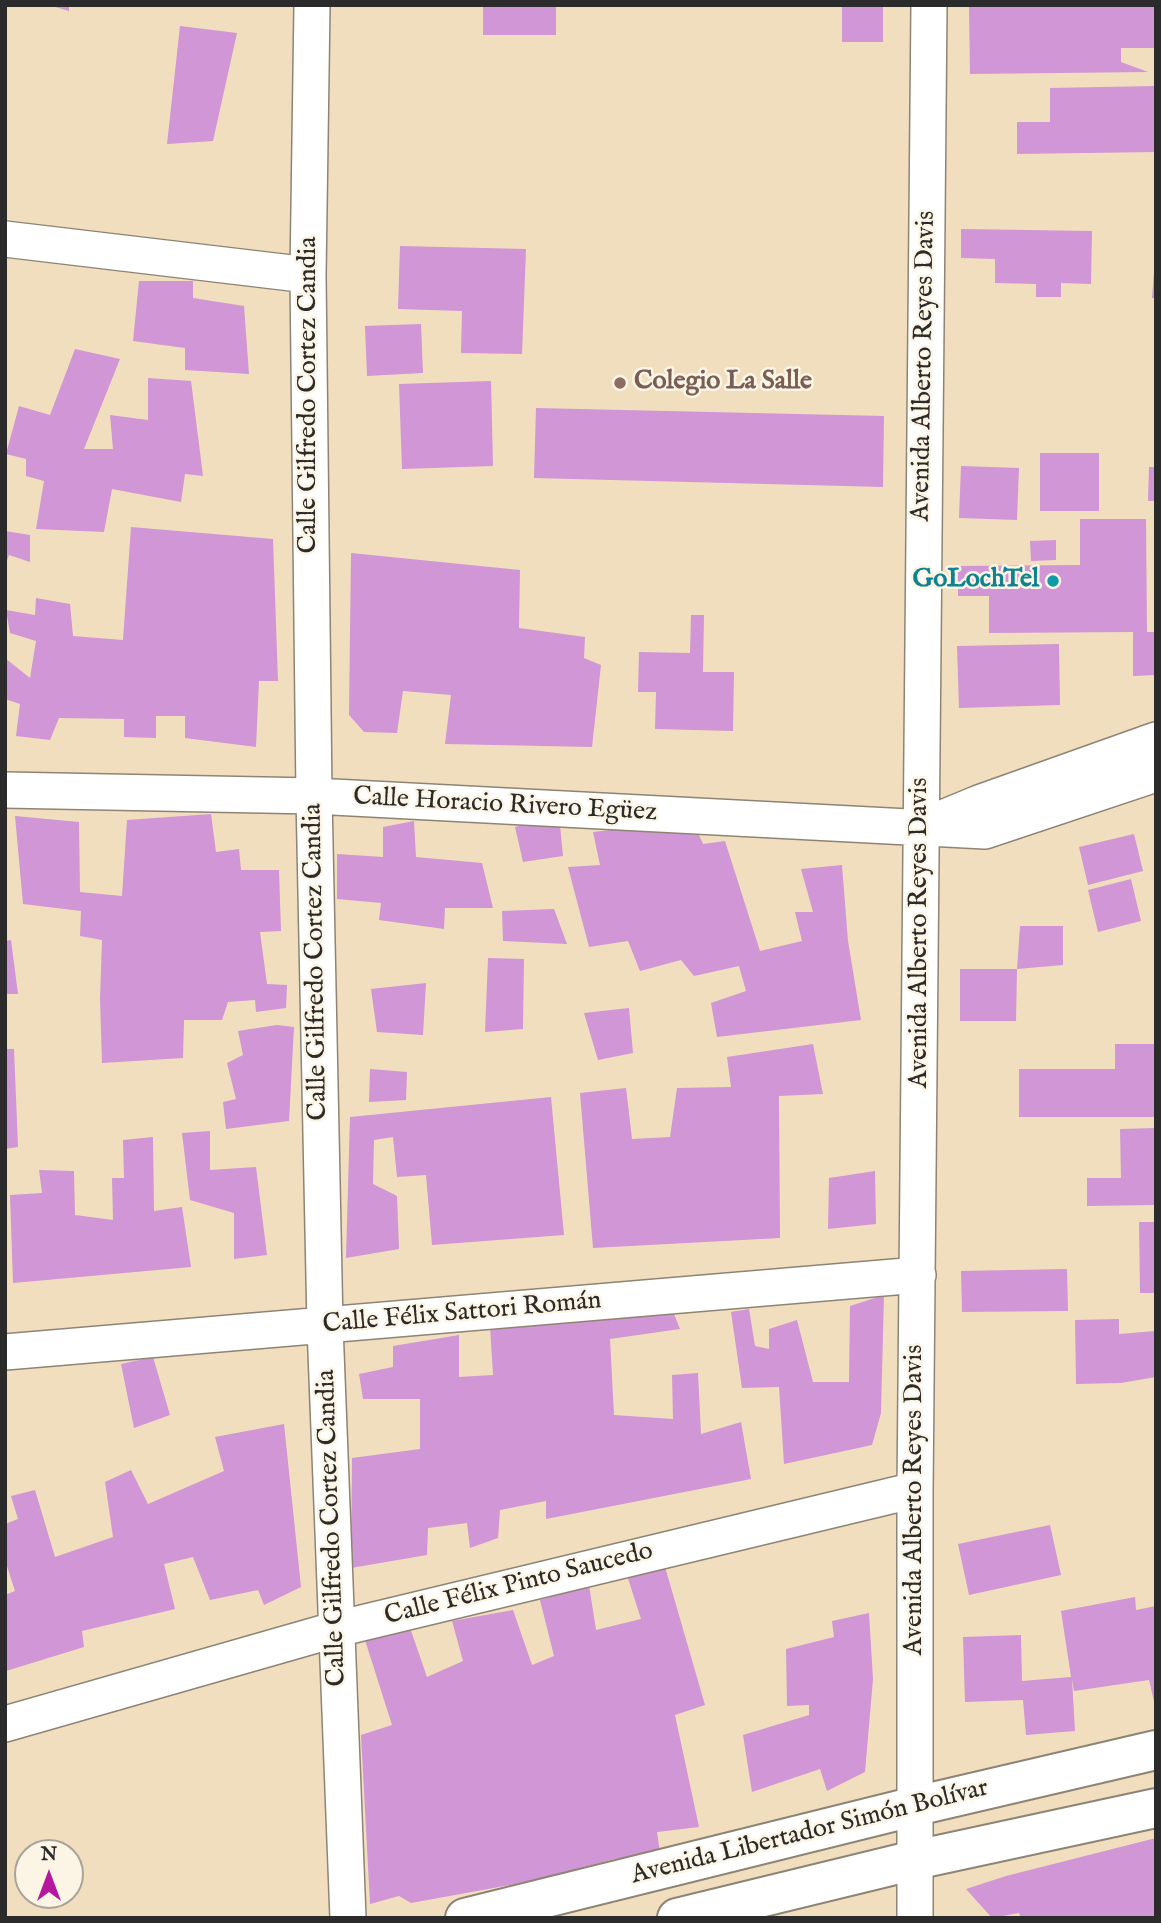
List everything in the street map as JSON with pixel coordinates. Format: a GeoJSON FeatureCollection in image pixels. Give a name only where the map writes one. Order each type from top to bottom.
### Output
{"type":"FeatureCollection","features":[{"type":"Feature","properties":{"kind":"main road","name":"Avenida Libertador Simón Bolívar"},"geometry":{"type":"LineString","coordinates":[[465,1918],[916,1806],[1156,1751]]}},
{"type":"Feature","properties":{"kind":"main road","name":"Avenida Libertador Simón Bolívar"},"geometry":{"type":"LineString","coordinates":[[677,1918],[915,1860],[1156,1808]]}},
{"type":"Feature","properties":{"kind":"street","name":"Calle Gilfredo Cortez Candia"},"geometry":{"type":"LineString","coordinates":[[312,5],[308,275],[314,796],[325,1326],[348,1918]]}},
{"type":"Feature","properties":{"kind":"street","name":"Avenida Alberto Reyes Davis"},"geometry":{"type":"LineString","coordinates":[[915,1918],[915,1490],[929,5]]}},
{"type":"Feature","properties":{"kind":"street"},"geometry":{"type":"LineString","coordinates":[[5,239],[308,275]]}},
{"type":"Feature","properties":{"kind":"street","name":"Calle Horacio Rivero Egüez"},"geometry":{"type":"LineString","coordinates":[[921,827],[979,803],[1156,740]]}},
{"type":"Feature","properties":{"kind":"street","name":"Calle Horacio Rivero Egüez"},"geometry":{"type":"LineString","coordinates":[[5,790],[314,796],[985,831],[1156,774]]}},
{"type":"Feature","properties":{"kind":"street","name":"Calle Félix Sattori Román"},"geometry":{"type":"LineString","coordinates":[[5,1352],[918,1275]]}},
{"type":"Feature","properties":{"kind":"street","name":"Calle Félix Pinto Saucedo"},"geometry":{"type":"LineString","coordinates":[[5,1724],[337,1629],[915,1490]]}},
{"type":"Feature","properties":{"kind":"building"},"geometry":{"type":"Polygon","coordinates":[[[69,5],[69,11],[52,6],[69,5]]]}},
{"type":"Feature","properties":{"kind":"building"},"geometry":{"type":"Polygon","coordinates":[[[483,5],[556,5],[556,35],[483,35],[483,5]]]}},
{"type":"Feature","properties":{"kind":"building"},"geometry":{"type":"Polygon","coordinates":[[[842,5],[883,5],[883,42],[842,42],[842,5]]]}},
{"type":"Feature","properties":{"kind":"building"},"geometry":{"type":"Polygon","coordinates":[[[969,5],[1154,5],[1154,48],[1121,48],[1121,62],[1148,72],[970,74],[969,5]]]}},
{"type":"Feature","properties":{"kind":"building"},"geometry":{"type":"Polygon","coordinates":[[[180,26],[237,33],[213,141],[167,144],[180,26]]]}},
{"type":"Feature","properties":{"kind":"building"},"geometry":{"type":"Polygon","coordinates":[[[1156,86],[1156,152],[1017,154],[1017,122],[1050,122],[1050,88],[1156,86]]]}},
{"type":"Feature","properties":{"kind":"building"},"geometry":{"type":"Polygon","coordinates":[[[961,229],[1092,231],[1091,284],[1061,283],[1061,297],[1036,297],[1036,284],[995,283],[995,259],[961,258],[961,229]]]}},
{"type":"Feature","properties":{"kind":"building"},"geometry":{"type":"Polygon","coordinates":[[[400,246],[526,249],[522,354],[461,353],[462,311],[398,309],[400,246]]]}},
{"type":"Feature","properties":{"kind":"building"},"geometry":{"type":"Polygon","coordinates":[[[1154,271],[1156,298],[1152,298],[1154,271]]]}},
{"type":"Feature","properties":{"kind":"building"},"geometry":{"type":"Polygon","coordinates":[[[139,281],[193,281],[193,298],[244,306],[249,374],[185,370],[185,348],[133,341],[139,281]]]}},
{"type":"Feature","properties":{"kind":"building"},"geometry":{"type":"Polygon","coordinates":[[[421,324],[423,373],[367,376],[365,326],[421,324]]]}},
{"type":"Feature","properties":{"kind":"building"},"geometry":{"type":"Polygon","coordinates":[[[75,349],[120,359],[84,449],[113,449],[110,415],[148,420],[148,378],[191,381],[203,476],[185,474],[181,502],[112,489],[104,532],[36,529],[44,481],[26,476],[26,459],[6,454],[19,406],[50,415],[75,349]]]}},
{"type":"Feature","properties":{"kind":"building"},"geometry":{"type":"Polygon","coordinates":[[[491,381],[493,466],[402,469],[399,384],[491,381]]]}},
{"type":"Feature","properties":{"kind":"building"},"geometry":{"type":"Polygon","coordinates":[[[536,408],[884,416],[883,487],[534,478],[536,408]]]}},
{"type":"Feature","properties":{"kind":"building"},"geometry":{"type":"Polygon","coordinates":[[[1040,453],[1099,453],[1099,511],[1040,511],[1040,453]]]}},
{"type":"Feature","properties":{"kind":"building"},"geometry":{"type":"Polygon","coordinates":[[[961,466],[1019,468],[1017,520],[959,518],[961,466]]]}},
{"type":"Feature","properties":{"kind":"building"},"geometry":{"type":"Polygon","coordinates":[[[1149,467],[1156,467],[1156,501],[1148,501],[1149,467]]]}},
{"type":"Feature","properties":{"kind":"building","name":"GoLochTel"},"geometry":{"type":"Polygon","coordinates":[[[1080,519],[1146,519],[1147,632],[1156,632],[1156,675],[1133,676],[1133,632],[989,633],[989,596],[958,596],[958,566],[1080,565],[1080,519]]]}},
{"type":"Feature","properties":{"kind":"building"},"geometry":{"type":"Polygon","coordinates":[[[131,527],[273,539],[278,681],[259,681],[256,747],[185,738],[185,716],[156,716],[156,738],[124,737],[124,719],[59,718],[50,740],[16,736],[20,704],[5,699],[5,658],[30,678],[36,641],[10,633],[6,610],[35,615],[36,598],[70,604],[73,636],[123,640],[131,527]]]}},
{"type":"Feature","properties":{"kind":"building"},"geometry":{"type":"Polygon","coordinates":[[[5,531],[30,535],[30,562],[9,555],[5,566],[5,531]]]}},
{"type":"Feature","properties":{"kind":"building"},"geometry":{"type":"Polygon","coordinates":[[[1056,540],[1056,560],[1031,561],[1030,541],[1056,540]]]}},
{"type":"Feature","properties":{"kind":"building"},"geometry":{"type":"Polygon","coordinates":[[[351,553],[520,570],[519,628],[585,637],[584,658],[601,665],[592,747],[445,744],[451,695],[403,691],[397,733],[364,732],[349,715],[351,553]]]}},
{"type":"Feature","properties":{"kind":"building"},"geometry":{"type":"Polygon","coordinates":[[[691,615],[704,615],[703,672],[734,672],[733,731],[655,729],[656,692],[638,692],[639,652],[690,653],[691,615]]]}},
{"type":"Feature","properties":{"kind":"building"},"geometry":{"type":"Polygon","coordinates":[[[1059,644],[1060,705],[959,708],[957,646],[1059,644]]]}},
{"type":"Feature","properties":{"kind":"building"},"geometry":{"type":"Polygon","coordinates":[[[211,814],[216,852],[239,849],[241,870],[279,870],[281,931],[260,932],[267,984],[287,985],[286,1008],[256,1012],[255,1000],[228,1002],[222,1020],[184,1020],[183,1058],[102,1063],[102,940],[80,936],[81,911],[23,904],[15,816],[79,822],[80,892],[122,896],[127,820],[211,814]]]}},
{"type":"Feature","properties":{"kind":"building"},"geometry":{"type":"Polygon","coordinates":[[[559,815],[563,856],[523,862],[515,827],[559,815]]]}},
{"type":"Feature","properties":{"kind":"building"},"geometry":{"type":"Polygon","coordinates":[[[414,821],[416,857],[482,863],[493,908],[445,908],[444,929],[379,920],[381,903],[337,899],[337,854],[383,857],[383,827],[414,821]]]}},
{"type":"Feature","properties":{"kind":"building"},"geometry":{"type":"Polygon","coordinates":[[[693,821],[703,844],[725,841],[760,951],[802,941],[795,912],[813,912],[801,869],[842,865],[848,941],[861,1020],[717,1037],[711,1003],[746,991],[739,966],[694,976],[681,960],[640,971],[628,941],[589,947],[568,867],[600,865],[593,832],[693,821]]]}},
{"type":"Feature","properties":{"kind":"building"},"geometry":{"type":"Polygon","coordinates":[[[1134,834],[1143,871],[1088,885],[1079,847],[1134,834]]]}},
{"type":"Feature","properties":{"kind":"building"},"geometry":{"type":"Polygon","coordinates":[[[1131,879],[1141,921],[1098,932],[1088,890],[1131,879]]]}},
{"type":"Feature","properties":{"kind":"building"},"geometry":{"type":"Polygon","coordinates":[[[554,909],[567,944],[503,941],[502,911],[554,909]]]}},
{"type":"Feature","properties":{"kind":"building"},"geometry":{"type":"Polygon","coordinates":[[[1020,926],[1063,926],[1063,965],[1017,969],[1020,926]]]}},
{"type":"Feature","properties":{"kind":"building"},"geometry":{"type":"Polygon","coordinates":[[[11,940],[18,994],[5,994],[5,941],[11,940]]]}},
{"type":"Feature","properties":{"kind":"building"},"geometry":{"type":"Polygon","coordinates":[[[488,958],[524,959],[523,1029],[485,1032],[488,958]]]}},
{"type":"Feature","properties":{"kind":"building"},"geometry":{"type":"Polygon","coordinates":[[[960,969],[1017,969],[1016,1021],[960,1021],[960,969]]]}},
{"type":"Feature","properties":{"kind":"building"},"geometry":{"type":"Polygon","coordinates":[[[426,983],[423,1035],[377,1032],[371,989],[426,983]]]}},
{"type":"Feature","properties":{"kind":"building"},"geometry":{"type":"Polygon","coordinates":[[[629,1008],[633,1053],[598,1060],[584,1013],[629,1008]]]}},
{"type":"Feature","properties":{"kind":"building"},"geometry":{"type":"Polygon","coordinates":[[[277,1025],[294,1027],[289,1121],[226,1129],[223,1102],[236,1099],[227,1063],[243,1055],[238,1031],[277,1025]]]}},
{"type":"Feature","properties":{"kind":"building"},"geometry":{"type":"Polygon","coordinates":[[[813,1044],[823,1094],[779,1096],[780,1238],[593,1248],[580,1093],[626,1088],[632,1139],[670,1137],[677,1088],[731,1087],[727,1057],[813,1044]]]}},
{"type":"Feature","properties":{"kind":"building"},"geometry":{"type":"Polygon","coordinates":[[[1115,1044],[1156,1044],[1156,1117],[1019,1117],[1019,1069],[1115,1069],[1115,1044]]]}},
{"type":"Feature","properties":{"kind":"building"},"geometry":{"type":"Polygon","coordinates":[[[5,1049],[14,1049],[18,1147],[5,1149],[5,1049]]]}},
{"type":"Feature","properties":{"kind":"building"},"geometry":{"type":"Polygon","coordinates":[[[370,1069],[407,1072],[406,1100],[369,1102],[370,1069]]]}},
{"type":"Feature","properties":{"kind":"building"},"geometry":{"type":"Polygon","coordinates":[[[551,1097],[564,1235],[432,1245],[426,1175],[397,1177],[393,1137],[374,1140],[373,1184],[397,1196],[399,1249],[346,1258],[350,1117],[551,1097]]]}},
{"type":"Feature","properties":{"kind":"building"},"geometry":{"type":"Polygon","coordinates":[[[1156,1128],[1156,1205],[1087,1206],[1087,1178],[1121,1178],[1120,1129],[1156,1128]]]}},
{"type":"Feature","properties":{"kind":"building"},"geometry":{"type":"Polygon","coordinates":[[[210,1131],[210,1170],[256,1167],[267,1255],[234,1259],[234,1213],[190,1200],[182,1133],[210,1131]]]}},
{"type":"Feature","properties":{"kind":"building"},"geometry":{"type":"Polygon","coordinates":[[[153,1137],[154,1211],[182,1207],[191,1267],[13,1283],[10,1195],[42,1193],[39,1170],[74,1171],[75,1215],[113,1220],[112,1178],[124,1178],[123,1140],[153,1137]]]}},
{"type":"Feature","properties":{"kind":"building"},"geometry":{"type":"Polygon","coordinates":[[[875,1171],[876,1224],[828,1229],[829,1178],[875,1171]]]}},
{"type":"Feature","properties":{"kind":"building"},"geometry":{"type":"Polygon","coordinates":[[[1139,1222],[1156,1222],[1156,1293],[1140,1293],[1139,1222]]]}},
{"type":"Feature","properties":{"kind":"building"},"geometry":{"type":"Polygon","coordinates":[[[1067,1269],[1068,1311],[962,1312],[961,1271],[1067,1269]]]}},
{"type":"Feature","properties":{"kind":"building"},"geometry":{"type":"Polygon","coordinates":[[[884,1295],[881,1413],[872,1445],[784,1464],[779,1387],[742,1388],[731,1312],[749,1309],[755,1346],[769,1349],[769,1329],[797,1320],[813,1382],[849,1382],[850,1306],[884,1295]]]}},
{"type":"Feature","properties":{"kind":"building"},"geometry":{"type":"Polygon","coordinates":[[[670,1304],[680,1329],[610,1339],[614,1415],[673,1419],[672,1375],[698,1373],[701,1434],[741,1422],[751,1479],[546,1519],[546,1501],[500,1510],[498,1538],[470,1548],[467,1523],[428,1528],[427,1555],[351,1568],[352,1458],[420,1449],[420,1399],[363,1399],[359,1374],[393,1367],[393,1346],[459,1335],[459,1377],[493,1375],[490,1326],[670,1304]]]}},
{"type":"Feature","properties":{"kind":"building"},"geometry":{"type":"Polygon","coordinates":[[[1119,1319],[1119,1334],[1156,1331],[1156,1377],[1121,1383],[1076,1384],[1075,1320],[1119,1319]]]}},
{"type":"Feature","properties":{"kind":"building"},"geometry":{"type":"Polygon","coordinates":[[[153,1357],[170,1415],[134,1428],[121,1364],[153,1357]]]}},
{"type":"Feature","properties":{"kind":"building"},"geometry":{"type":"Polygon","coordinates":[[[284,1424],[301,1587],[264,1605],[258,1590],[210,1600],[193,1557],[164,1564],[175,1609],[82,1631],[84,1647],[6,1671],[5,1595],[15,1591],[5,1560],[5,1524],[18,1519],[11,1496],[35,1490],[55,1557],[113,1537],[105,1482],[131,1470],[148,1504],[224,1471],[215,1437],[284,1424]]]}},
{"type":"Feature","properties":{"kind":"building"},"geometry":{"type":"Polygon","coordinates":[[[1050,1525],[1061,1575],[969,1595],[958,1544],[1050,1525]]]}},
{"type":"Feature","properties":{"kind":"building"},"geometry":{"type":"Polygon","coordinates":[[[663,1560],[705,1705],[675,1715],[699,1827],[657,1832],[660,1852],[614,1859],[532,1881],[411,1903],[399,1896],[370,1904],[361,1735],[392,1725],[364,1637],[408,1622],[427,1677],[463,1661],[452,1621],[513,1610],[532,1665],[554,1656],[540,1600],[589,1585],[596,1630],[641,1619],[626,1572],[663,1560]]]}},
{"type":"Feature","properties":{"kind":"building"},"geometry":{"type":"Polygon","coordinates":[[[1135,1597],[1136,1610],[1156,1606],[1156,1710],[1149,1680],[1074,1691],[1072,1679],[1075,1731],[1026,1735],[1023,1700],[965,1702],[963,1637],[1021,1635],[1022,1681],[1071,1677],[1061,1611],[1135,1597]]]}},
{"type":"Feature","properties":{"kind":"building"},"geometry":{"type":"Polygon","coordinates":[[[869,1613],[873,1679],[865,1772],[827,1791],[820,1769],[752,1792],[743,1735],[809,1715],[809,1705],[787,1706],[786,1649],[834,1637],[832,1621],[869,1613]]]}},
{"type":"Feature","properties":{"kind":"building"},"geometry":{"type":"Polygon","coordinates":[[[1156,1838],[1156,1918],[1021,1918],[1019,1913],[992,1918],[966,1889],[1006,1876],[1156,1838]]]}},
{"type":"Feature","properties":{"kind":"place","name":"Colegio La Salle"},"geometry":{"type":"Point","coordinates":[620,383]}},
{"type":"Feature","properties":{"kind":"place","name":"GoLochTel"},"geometry":{"type":"Point","coordinates":[1053,581]}}]}
